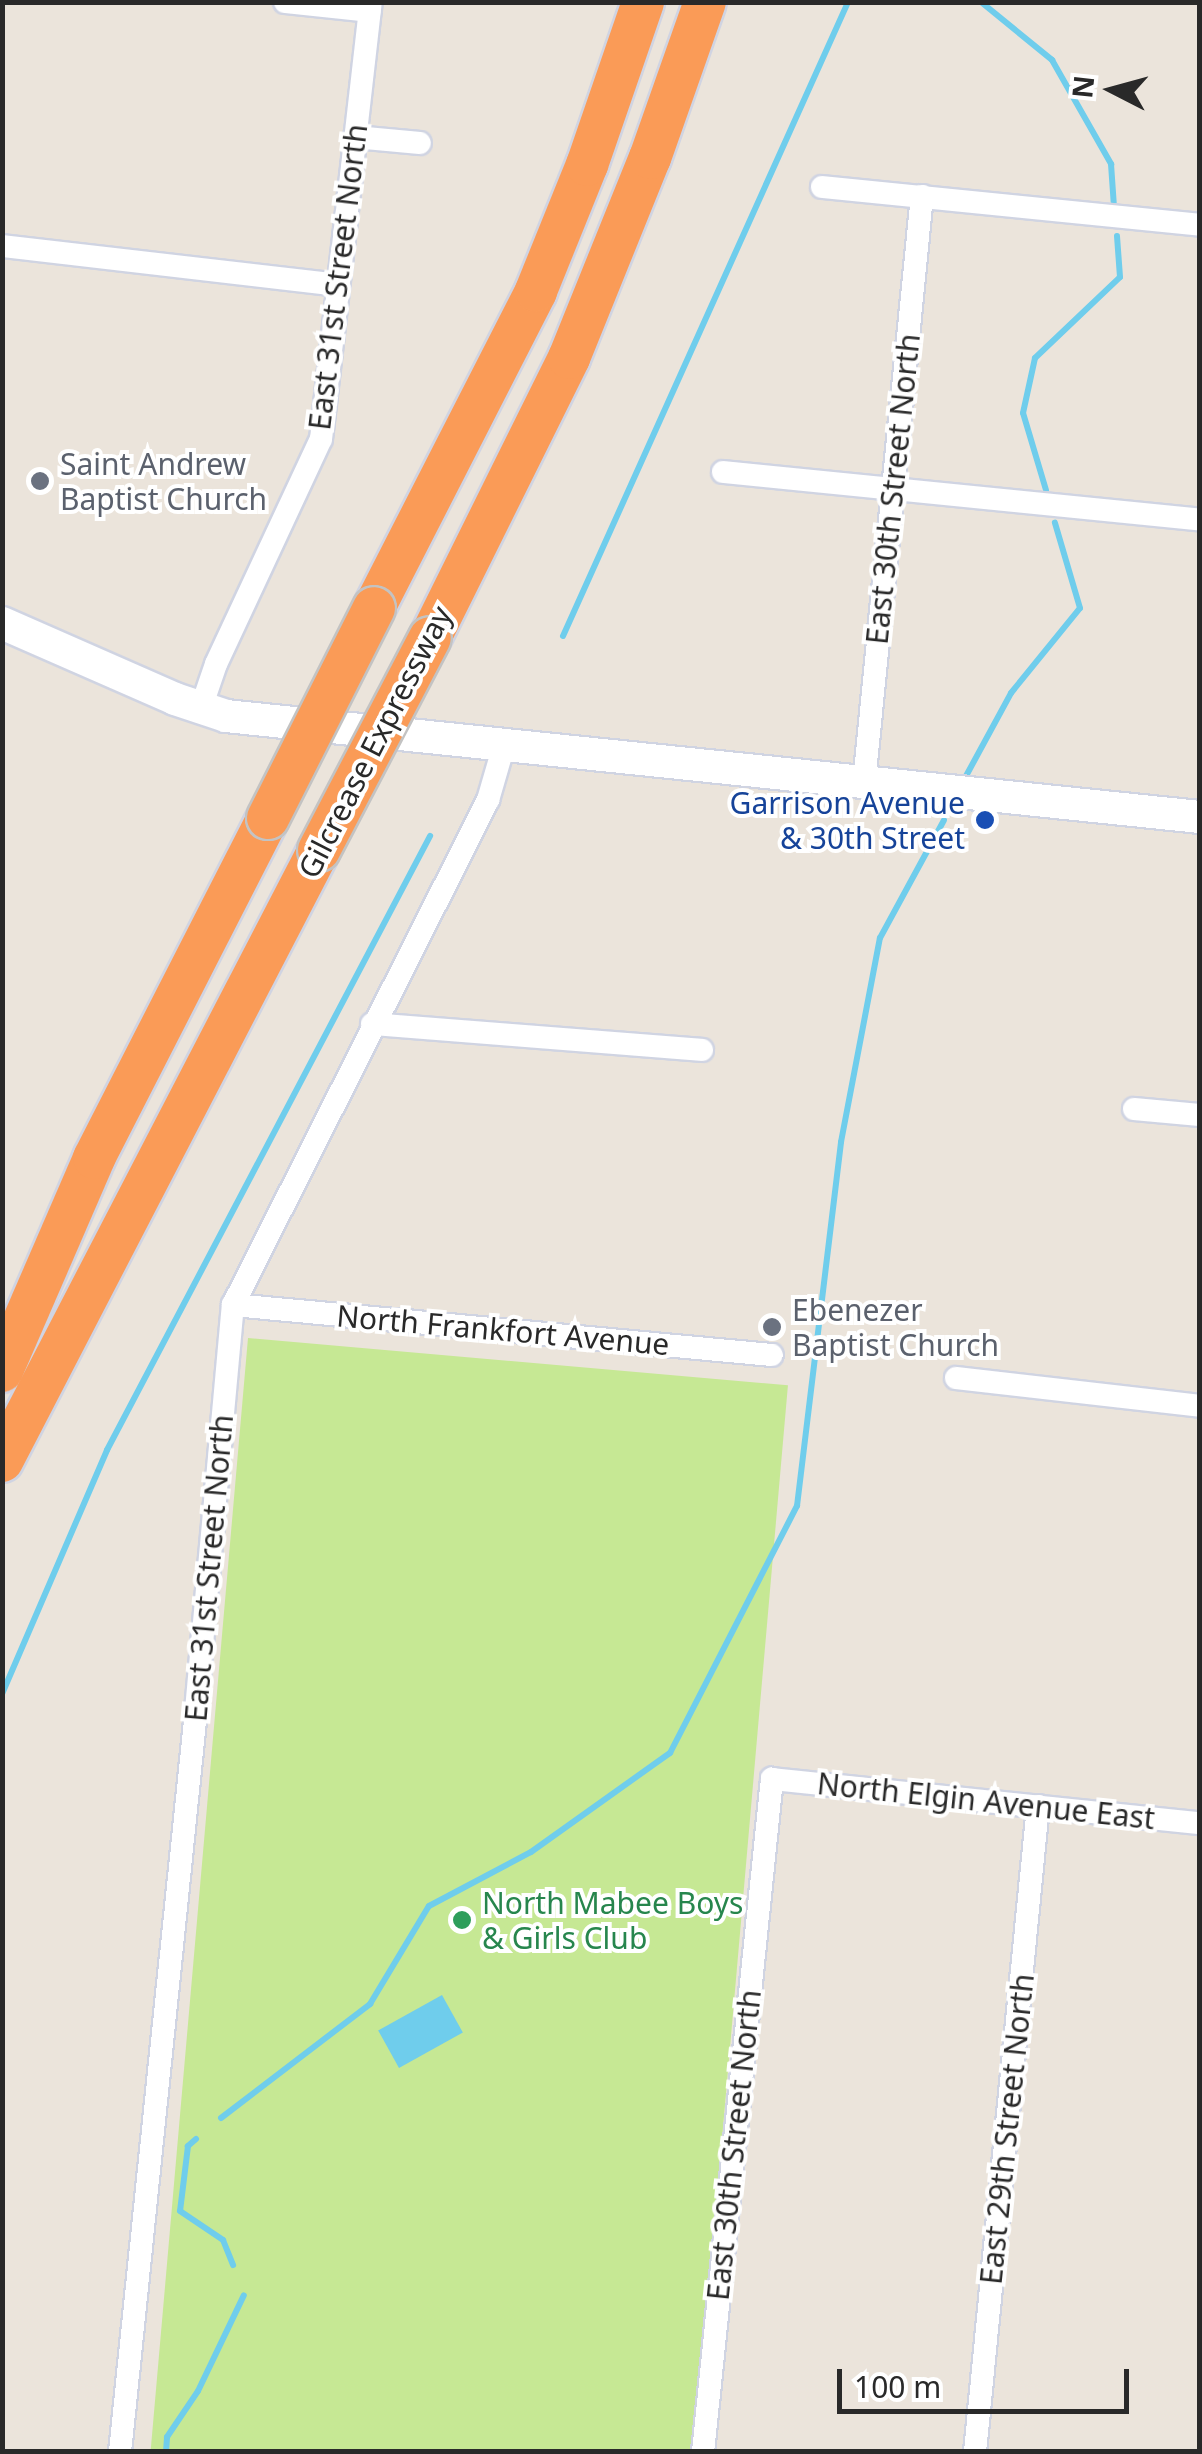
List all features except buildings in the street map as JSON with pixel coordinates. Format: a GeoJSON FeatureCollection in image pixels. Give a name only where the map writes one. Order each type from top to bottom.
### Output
{"type":"FeatureCollection","features":[{"type":"Feature","properties":{"kind":"highway","name":"Gilcrease Expressway"},"geometry":{"type":"LineString","coordinates":[[2,1372],[94,1158],[536,290],[587,165],[642,2]]}},
{"type":"Feature","properties":{"kind":"highway","name":"Gilcrease Expressway"},"geometry":{"type":"LineString","coordinates":[[2,1461],[430,638],[569,358],[650,158],[705,2]]}},
{"type":"Feature","properties":{"kind":"street"},"geometry":{"type":"LineString","coordinates":[[285,2],[370,7]]}},
{"type":"Feature","properties":{"kind":"street","name":"East 31st Street North"},"geometry":{"type":"LineString","coordinates":[[202,708],[216,664],[321,439],[370,7]]}},
{"type":"Feature","properties":{"kind":"street"},"geometry":{"type":"LineString","coordinates":[[355,137],[420,142]]}},
{"type":"Feature","properties":{"kind":"street"},"geometry":{"type":"LineString","coordinates":[[822,187],[1200,225]]}},
{"type":"Feature","properties":{"kind":"street","name":"East 30th Street North"},"geometry":{"type":"LineString","coordinates":[[864,783],[922,196]]}},
{"type":"Feature","properties":{"kind":"street"},"geometry":{"type":"LineString","coordinates":[[2,246],[337,285]]}},
{"type":"Feature","properties":{"kind":"street"},"geometry":{"type":"LineString","coordinates":[[723,472],[1200,520]]}},
{"type":"Feature","properties":{"kind":"street"},"geometry":{"type":"LineString","coordinates":[[2,623],[202,708],[254,720],[1200,817]]}},
{"type":"Feature","properties":{"kind":"street","name":"East 31st Street North"},"geometry":{"type":"LineString","coordinates":[[120,2452],[196,1721],[233,1305],[488,800],[504,745]]}},
{"type":"Feature","properties":{"kind":"street"},"geometry":{"type":"LineString","coordinates":[[372,1024],[702,1050]]}},
{"type":"Feature","properties":{"kind":"street"},"geometry":{"type":"LineString","coordinates":[[1134,1109],[1200,1115]]}},
{"type":"Feature","properties":{"kind":"street","name":"North Frankfort Avenue"},"geometry":{"type":"LineString","coordinates":[[233,1305],[772,1356]]}},
{"type":"Feature","properties":{"kind":"street"},"geometry":{"type":"LineString","coordinates":[[956,1378],[1200,1406]]}},
{"type":"Feature","properties":{"kind":"street","name":"East 30th Street North"},"geometry":{"type":"LineString","coordinates":[[703,2452],[772,1779]]}},
{"type":"Feature","properties":{"kind":"street","name":"North Elgin Avenue East"},"geometry":{"type":"LineString","coordinates":[[772,1779],[1200,1823]]}},
{"type":"Feature","properties":{"kind":"street","name":"East 29th Street North"},"geometry":{"type":"LineString","coordinates":[[975,2452],[1038,1806]]}},
{"type":"Feature","properties":{"kind":"green space","name":"North Mabee Boys & Girls Club"},"geometry":{"type":"Polygon","coordinates":[[[248,1338],[788,1385],[695,2452],[151,2452],[248,1338]]]}},
{"type":"Feature","properties":{"kind":"water"},"geometry":{"type":"Polygon","coordinates":[[[442,1995],[463,2033],[399,2068],[378,2030],[442,1995]]]}},
{"type":"Feature","properties":{"kind":"waterway"},"geometry":{"type":"LineString","coordinates":[[563,636],[848,2]]}},
{"type":"Feature","properties":{"kind":"waterway"},"geometry":{"type":"LineString","coordinates":[[981,2],[1052,60],[1111,164],[1114,203]]}},
{"type":"Feature","properties":{"kind":"waterway"},"geometry":{"type":"LineString","coordinates":[[1046,490],[1023,413],[1035,358],[1120,277],[1117,236]]}},
{"type":"Feature","properties":{"kind":"waterway"},"geometry":{"type":"LineString","coordinates":[[966,776],[1011,693],[1080,608],[1055,523]]}},
{"type":"Feature","properties":{"kind":"waterway"},"geometry":{"type":"LineString","coordinates":[[221,2118],[370,2004],[429,1906],[531,1852],[670,1753],[797,1506],[841,1142],[880,938],[944,820]]}},
{"type":"Feature","properties":{"kind":"waterway"},"geometry":{"type":"LineString","coordinates":[[2,1694],[107,1450],[430,836]]}},
{"type":"Feature","properties":{"kind":"waterway"},"geometry":{"type":"LineString","coordinates":[[196,2139],[188,2146],[180,2211],[223,2240],[233,2265]]}},
{"type":"Feature","properties":{"kind":"waterway"},"geometry":{"type":"LineString","coordinates":[[166,2452],[167,2437],[198,2391],[244,2295]]}},
{"type":"Feature","properties":{"kind":"place","name":"Saint Andrew Baptist Church"},"geometry":{"type":"Point","coordinates":[40,481]}},
{"type":"Feature","properties":{"kind":"place","name":"Garrison Avenue & 30th Street"},"geometry":{"type":"Point","coordinates":[985,820]}},
{"type":"Feature","properties":{"kind":"place","name":"Ebenezer Baptist Church"},"geometry":{"type":"Point","coordinates":[772,1327]}},
{"type":"Feature","properties":{"kind":"place","name":"North Mabee Boys & Girls Club"},"geometry":{"type":"Point","coordinates":[462,1920]}}]}
